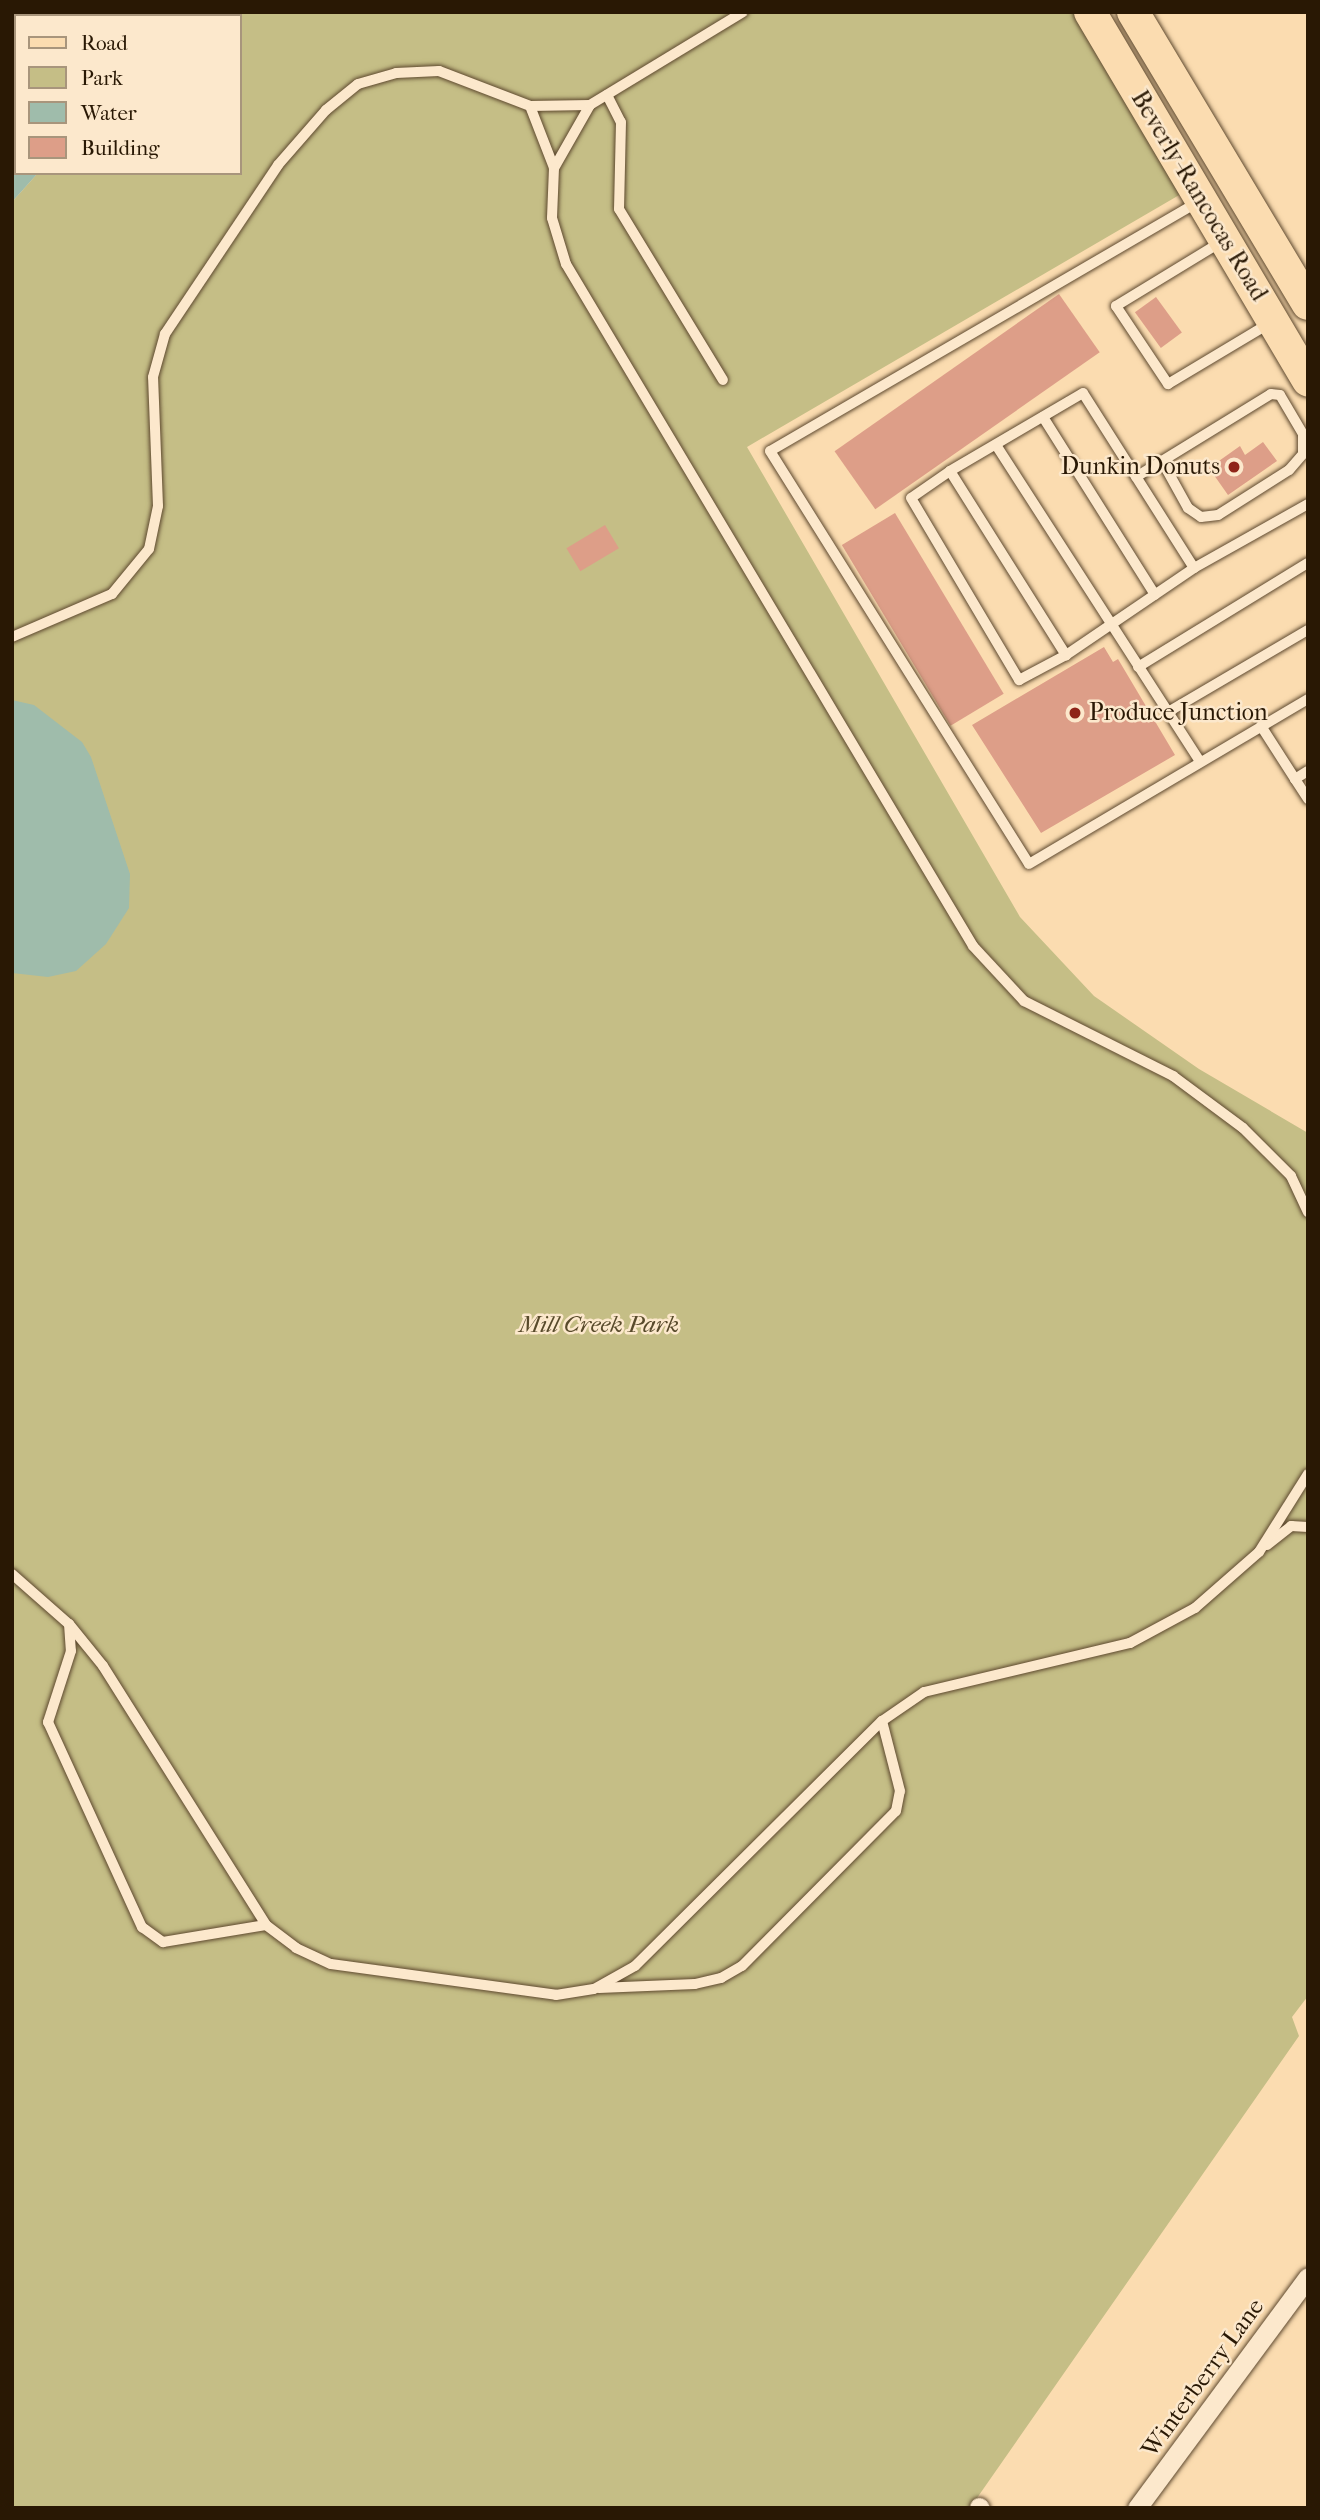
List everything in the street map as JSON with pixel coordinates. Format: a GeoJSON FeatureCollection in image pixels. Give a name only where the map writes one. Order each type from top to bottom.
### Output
{"type":"FeatureCollection","features":[{"type":"Feature","properties":{"kind":"main road","name":"Beverly-Rancocas Road"},"geometry":{"type":"LineString","coordinates":[[1090,12],[1308,380]]}},
{"type":"Feature","properties":{"kind":"main road","name":"Beverly-Rancocas Road"},"geometry":{"type":"LineString","coordinates":[[1133,12],[1308,304]]}},
{"type":"Feature","properties":{"kind":"street","name":"Winterberry Lane"},"geometry":{"type":"LineString","coordinates":[[1137,2508],[1308,2277]]}},
{"type":"Feature","properties":{"kind":"lane"},"geometry":{"type":"LineString","coordinates":[[12,637],[112,594],[149,549],[158,506],[153,377],[164,334],[278,165],[326,110],[358,83],[396,73],[439,71],[530,106],[590,105],[743,12]]}},
{"type":"Feature","properties":{"kind":"lane"},"geometry":{"type":"LineString","coordinates":[[607,95],[621,122],[619,209],[723,380]]}},
{"type":"Feature","properties":{"kind":"lane"},"geometry":{"type":"LineString","coordinates":[[554,168],[590,105]]}},
{"type":"Feature","properties":{"kind":"lane"},"geometry":{"type":"LineString","coordinates":[[530,106],[554,168],[552,218],[566,264],[973,946],[1024,1001],[1173,1076],[1243,1128],[1291,1176],[1308,1212]]}},
{"type":"Feature","properties":{"kind":"lane"},"geometry":{"type":"LineString","coordinates":[[1201,200],[770,451],[1029,864],[1308,699]]}},
{"type":"Feature","properties":{"kind":"lane"},"geometry":{"type":"LineString","coordinates":[[1224,240],[1116,306],[1168,384],[1273,321]]}},
{"type":"Feature","properties":{"kind":"lane"},"geometry":{"type":"LineString","coordinates":[[1194,568],[1083,393],[950,471],[911,498],[1019,680],[1066,655],[1194,568],[1308,504]]}},
{"type":"Feature","properties":{"kind":"lane"},"geometry":{"type":"LineString","coordinates":[[1136,477],[1162,461],[1271,394],[1280,395],[1303,434],[1303,454],[1289,470],[1218,515],[1201,517],[1188,508],[1162,461]]}},
{"type":"Feature","properties":{"kind":"lane"},"geometry":{"type":"LineString","coordinates":[[1043,417],[1155,595]]}},
{"type":"Feature","properties":{"kind":"lane"},"geometry":{"type":"LineString","coordinates":[[996,445],[1200,762]]}},
{"type":"Feature","properties":{"kind":"lane"},"geometry":{"type":"LineString","coordinates":[[950,471],[1066,655]]}},
{"type":"Feature","properties":{"kind":"lane"},"geometry":{"type":"LineString","coordinates":[[1138,667],[1308,563]]}},
{"type":"Feature","properties":{"kind":"lane"},"geometry":{"type":"LineString","coordinates":[[1168,712],[1308,629]]}},
{"type":"Feature","properties":{"kind":"lane"},"geometry":{"type":"LineString","coordinates":[[1261,726],[1308,799]]}},
{"type":"Feature","properties":{"kind":"lane"},"geometry":{"type":"LineString","coordinates":[[1295,779],[1308,771]]}},
{"type":"Feature","properties":{"kind":"lane"},"geometry":{"type":"LineString","coordinates":[[1259,1552],[1308,1474]]}},
{"type":"Feature","properties":{"kind":"lane"},"geometry":{"type":"LineString","coordinates":[[594,1989],[635,1966],[881,1721],[924,1692],[1130,1643],[1195,1608],[1291,1526],[1308,1527]]}},
{"type":"Feature","properties":{"kind":"lane"},"geometry":{"type":"LineString","coordinates":[[12,1574],[69,1624],[103,1666],[266,1924],[296,1948],[331,1964],[556,1995],[594,1989],[695,1984],[721,1978],[742,1966],[896,1811],[900,1791],[881,1721]]}},
{"type":"Feature","properties":{"kind":"lane"},"geometry":{"type":"LineString","coordinates":[[69,1624],[71,1651],[48,1722],[142,1927],[163,1942],[266,1924]]}},
{"type":"Feature","properties":{"kind":"green space","name":"Mill Creek Park"},"geometry":{"type":"Polygon","coordinates":[[[12,12],[1093,12],[1193,187],[747,447],[1020,917],[1094,996],[1199,1069],[1308,1133],[1308,1996],[1292,2017],[1299,2036],[970,2508],[12,2508],[12,202],[36,175],[242,175],[242,14],[14,14],[14,28],[12,12]]]}},
{"type":"Feature","properties":{"kind":"water"},"geometry":{"type":"Polygon","coordinates":[[[12,37],[14,175],[36,175],[12,202],[12,37]]]}},
{"type":"Feature","properties":{"kind":"water"},"geometry":{"type":"Polygon","coordinates":[[[12,700],[34,705],[82,742],[91,757],[130,874],[129,908],[106,944],[76,971],[48,977],[12,973],[12,700]]]}},
{"type":"Feature","properties":{"kind":"building"},"geometry":{"type":"Polygon","coordinates":[[[1059,294],[1100,352],[875,509],[835,451],[1059,294]]]}},
{"type":"Feature","properties":{"kind":"building"},"geometry":{"type":"Polygon","coordinates":[[[1156,297],[1182,333],[1161,348],[1135,312],[1156,297]]]}},
{"type":"Feature","properties":{"kind":"building"},"geometry":{"type":"Polygon","coordinates":[[[1263,442],[1277,461],[1228,495],[1209,468],[1240,446],[1245,455],[1263,442]]]}},
{"type":"Feature","properties":{"kind":"building"},"geometry":{"type":"Polygon","coordinates":[[[895,513],[1004,694],[951,726],[842,545],[895,513]]]}},
{"type":"Feature","properties":{"kind":"building"},"geometry":{"type":"Polygon","coordinates":[[[605,525],[619,548],[580,571],[566,548],[605,525]]]}},
{"type":"Feature","properties":{"kind":"building"},"geometry":{"type":"Polygon","coordinates":[[[1104,647],[1113,662],[1118,659],[1175,755],[1041,833],[972,725],[1104,647]]]}},
{"type":"Feature","properties":{"kind":"place","name":"Dunkin Donuts"},"geometry":{"type":"Point","coordinates":[1234,467]}},
{"type":"Feature","properties":{"kind":"place","name":"Produce Junction"},"geometry":{"type":"Point","coordinates":[1075,713]}}]}
